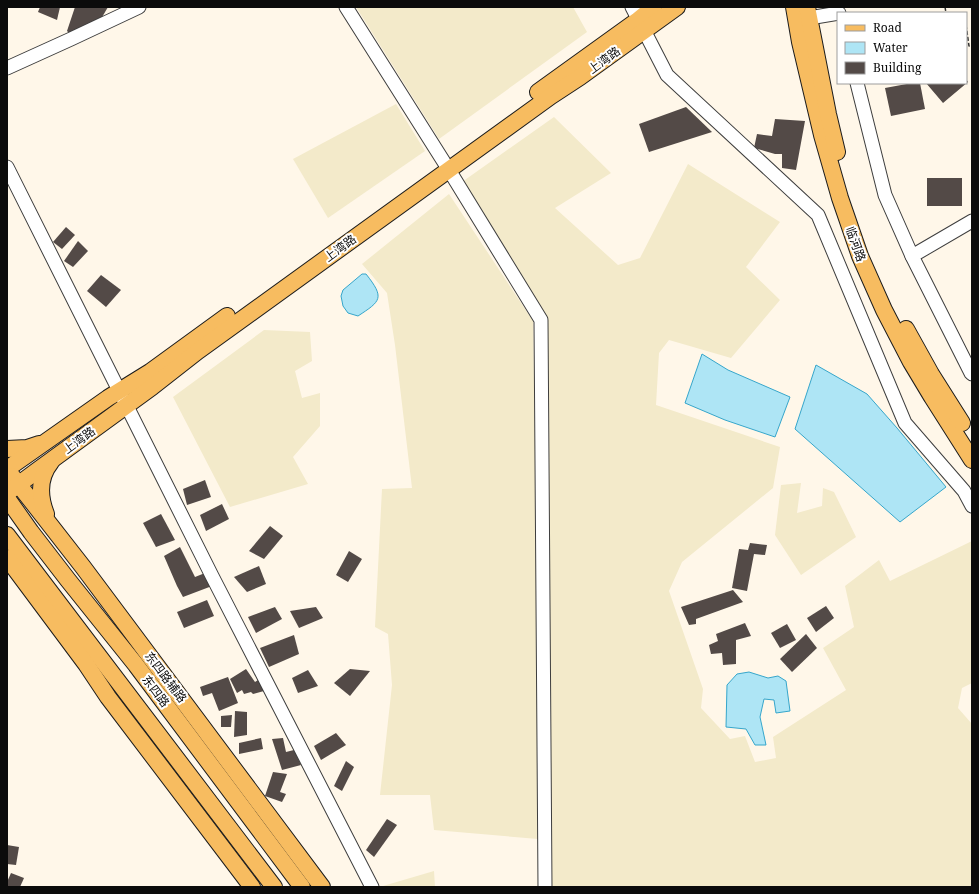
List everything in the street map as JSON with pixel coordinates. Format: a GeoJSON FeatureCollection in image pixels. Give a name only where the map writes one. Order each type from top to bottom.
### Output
{"type":"FeatureCollection","features":[{"type":"Feature","properties":{"kind":"main road","name":"上湾路"},"geometry":{"type":"LineString","coordinates":[[13,489],[152,387],[654,7]]}},
{"type":"Feature","properties":{"kind":"main road","name":"上湾路"},"geometry":{"type":"LineString","coordinates":[[638,19],[678,7]]}},
{"type":"Feature","properties":{"kind":"main road","name":"临河路"},"geometry":{"type":"LineString","coordinates":[[794,7],[801,49],[822,135],[840,198],[860,256],[884,310],[911,362],[972,460]]}},
{"type":"Feature","properties":{"kind":"main road","name":"临河路"},"geometry":{"type":"LineString","coordinates":[[808,13],[835,143],[862,234],[882,282],[907,332],[972,440]]}},
{"type":"Feature","properties":{"kind":"main road","name":"上湾路"},"geometry":{"type":"LineString","coordinates":[[7,469],[119,391],[150,372],[446,165]]}},
{"type":"Feature","properties":{"kind":"main road"},"geometry":{"type":"LineString","coordinates":[[7,449],[27,448],[53,437]]}},
{"type":"Feature","properties":{"kind":"main road"},"geometry":{"type":"LineString","coordinates":[[52,526],[44,509],[40,491],[43,473],[55,457]]}},
{"type":"Feature","properties":{"kind":"main road","name":"东四路辅路"},"geometry":{"type":"LineString","coordinates":[[7,469],[13,489],[52,526],[322,887]]}},
{"type":"Feature","properties":{"kind":"main road","name":"东四路"},"geometry":{"type":"LineString","coordinates":[[7,498],[31,532],[126,653],[302,887]]}},
{"type":"Feature","properties":{"kind":"main road","name":"东四路"},"geometry":{"type":"LineString","coordinates":[[7,535],[274,887]]}},
{"type":"Feature","properties":{"kind":"main road"},"geometry":{"type":"LineString","coordinates":[[7,554],[26,565],[36,574]]}},
{"type":"Feature","properties":{"kind":"main road"},"geometry":{"type":"LineString","coordinates":[[7,558],[108,697],[251,886]]}},
{"type":"Feature","properties":{"kind":"main road"},"geometry":{"type":"LineString","coordinates":[[107,599],[126,653]]}},
{"type":"Feature","properties":{"kind":"main road"},"geometry":{"type":"LineString","coordinates":[[71,620],[92,674]]}},
{"type":"Feature","properties":{"kind":"street"},"geometry":{"type":"LineString","coordinates":[[7,68],[71,40],[139,7]]}},
{"type":"Feature","properties":{"kind":"street"},"geometry":{"type":"LineString","coordinates":[[346,7],[446,165],[541,320],[545,887]]}},
{"type":"Feature","properties":{"kind":"street"},"geometry":{"type":"LineString","coordinates":[[808,13],[837,13]]}},
{"type":"Feature","properties":{"kind":"street"},"geometry":{"type":"LineString","coordinates":[[638,19],[667,75],[818,215],[905,423],[964,491],[972,506]]}},
{"type":"Feature","properties":{"kind":"street"},"geometry":{"type":"LineString","coordinates":[[857,84],[885,195],[912,256],[972,374]]}},
{"type":"Feature","properties":{"kind":"street"},"geometry":{"type":"LineString","coordinates":[[7,167],[219,590],[372,887]]}},
{"type":"Feature","properties":{"kind":"street"},"geometry":{"type":"LineString","coordinates":[[912,256],[972,222]]}},
{"type":"Feature","properties":{"kind":"path"},"geometry":{"type":"LineString","coordinates":[[967,30],[970,46],[972,48]]}},
{"type":"Feature","properties":{"kind":"shaded area"},"geometry":{"type":"Polygon","coordinates":[[[356,7],[573,7],[587,32],[439,139],[356,7]]]}},
{"type":"Feature","properties":{"kind":"shaded area"},"geometry":{"type":"Polygon","coordinates":[[[396,104],[425,151],[328,218],[293,159],[396,104]]]}},
{"type":"Feature","properties":{"kind":"shaded area"},"geometry":{"type":"Polygon","coordinates":[[[554,117],[611,173],[555,208],[618,265],[640,258],[688,164],[780,222],[746,267],[780,300],[731,358],[669,340],[659,353],[656,405],[780,447],[773,488],[682,562],[669,591],[703,689],[701,708],[730,739],[745,736],[755,762],[776,758],[773,737],[846,690],[823,648],[854,627],[845,586],[879,560],[890,581],[972,541],[972,683],[962,688],[958,708],[972,724],[972,887],[551,887],[549,530],[545,321],[462,182],[554,117]]]}},
{"type":"Feature","properties":{"kind":"shaded area"},"geometry":{"type":"Polygon","coordinates":[[[449,194],[533,321],[536,507],[538,839],[434,830],[430,795],[380,795],[392,685],[388,634],[375,627],[382,489],[412,488],[395,345],[387,293],[362,264],[449,194]]]}},
{"type":"Feature","properties":{"kind":"shaded area"},"geometry":{"type":"Polygon","coordinates":[[[264,330],[310,332],[312,361],[295,371],[302,398],[320,393],[320,426],[293,457],[308,484],[230,507],[173,397],[264,330]]]}},
{"type":"Feature","properties":{"kind":"shaded area"},"geometry":{"type":"Polygon","coordinates":[[[801,483],[797,513],[822,506],[823,488],[834,492],[856,537],[801,575],[775,535],[781,485],[801,483]]]}},
{"type":"Feature","properties":{"kind":"shaded area"},"geometry":{"type":"Polygon","coordinates":[[[434,871],[435,887],[383,887],[383,886],[434,871]]]}},
{"type":"Feature","properties":{"kind":"water"},"geometry":{"type":"Polygon","coordinates":[[[362,274],[366,274],[372,282],[378,294],[378,298],[372,306],[358,316],[348,313],[343,306],[341,296],[343,290],[362,274]]]}},
{"type":"Feature","properties":{"kind":"water"},"geometry":{"type":"Polygon","coordinates":[[[702,354],[728,370],[790,397],[775,437],[725,420],[685,403],[702,354]]]}},
{"type":"Feature","properties":{"kind":"water"},"geometry":{"type":"Polygon","coordinates":[[[816,365],[867,394],[946,487],[900,522],[795,429],[816,365]]]}},
{"type":"Feature","properties":{"kind":"water"},"geometry":{"type":"Polygon","coordinates":[[[749,672],[768,678],[778,676],[786,681],[790,711],[776,713],[774,700],[764,699],[760,717],[766,745],[755,745],[746,729],[726,727],[727,685],[737,674],[749,672]]]}},
{"type":"Feature","properties":{"kind":"building"},"geometry":{"type":"Polygon","coordinates":[[[40,7],[60,7],[57,20],[38,12],[40,7]]]}},
{"type":"Feature","properties":{"kind":"building"},"geometry":{"type":"Polygon","coordinates":[[[75,7],[108,7],[98,24],[71,35],[67,31],[75,7]]]}},
{"type":"Feature","properties":{"kind":"building"},"geometry":{"type":"Polygon","coordinates":[[[907,84],[920,84],[925,109],[891,116],[885,88],[907,84]]]}},
{"type":"Feature","properties":{"kind":"building"},"geometry":{"type":"Polygon","coordinates":[[[927,84],[966,84],[943,103],[927,84]]]}},
{"type":"Feature","properties":{"kind":"building"},"geometry":{"type":"Polygon","coordinates":[[[686,107],[712,132],[649,152],[639,124],[686,107]]]}},
{"type":"Feature","properties":{"kind":"building"},"geometry":{"type":"Polygon","coordinates":[[[775,119],[805,121],[796,170],[782,168],[782,154],[775,154],[754,148],[757,134],[772,136],[775,119]]]}},
{"type":"Feature","properties":{"kind":"building"},"geometry":{"type":"Polygon","coordinates":[[[927,178],[962,178],[962,206],[927,206],[927,178]]]}},
{"type":"Feature","properties":{"kind":"building"},"geometry":{"type":"Polygon","coordinates":[[[66,227],[75,235],[62,249],[53,242],[66,227]]]}},
{"type":"Feature","properties":{"kind":"building"},"geometry":{"type":"Polygon","coordinates":[[[78,241],[88,251],[73,267],[64,261],[78,241]]]}},
{"type":"Feature","properties":{"kind":"building"},"geometry":{"type":"Polygon","coordinates":[[[101,275],[121,290],[106,307],[87,291],[101,275]]]}},
{"type":"Feature","properties":{"kind":"building"},"geometry":{"type":"Polygon","coordinates":[[[205,480],[211,497],[187,505],[183,489],[205,480]]]}},
{"type":"Feature","properties":{"kind":"building"},"geometry":{"type":"Polygon","coordinates":[[[222,504],[229,519],[206,531],[200,515],[222,504]]]}},
{"type":"Feature","properties":{"kind":"building"},"geometry":{"type":"Polygon","coordinates":[[[161,514],[175,540],[156,547],[143,523],[161,514]]]}},
{"type":"Feature","properties":{"kind":"building"},"geometry":{"type":"Polygon","coordinates":[[[270,526],[283,536],[264,559],[249,551],[270,526]]]}},
{"type":"Feature","properties":{"kind":"building"},"geometry":{"type":"Polygon","coordinates":[[[750,543],[767,545],[765,555],[754,554],[747,591],[732,588],[739,549],[748,550],[750,543]]]}},
{"type":"Feature","properties":{"kind":"building"},"geometry":{"type":"Polygon","coordinates":[[[180,547],[195,577],[205,573],[212,586],[183,597],[164,556],[180,547]]]}},
{"type":"Feature","properties":{"kind":"building"},"geometry":{"type":"Polygon","coordinates":[[[349,551],[362,559],[348,582],[336,575],[349,551]]]}},
{"type":"Feature","properties":{"kind":"building"},"geometry":{"type":"Polygon","coordinates":[[[259,566],[266,584],[247,592],[234,577],[259,566]]]}},
{"type":"Feature","properties":{"kind":"building"},"geometry":{"type":"Polygon","coordinates":[[[733,590],[743,602],[696,619],[696,624],[689,625],[681,607],[733,590]]]}},
{"type":"Feature","properties":{"kind":"building"},"geometry":{"type":"Polygon","coordinates":[[[207,600],[214,616],[184,628],[177,612],[207,600]]]}},
{"type":"Feature","properties":{"kind":"building"},"geometry":{"type":"Polygon","coordinates":[[[826,606],[834,618],[816,632],[807,618],[826,606]]]}},
{"type":"Feature","properties":{"kind":"building"},"geometry":{"type":"Polygon","coordinates":[[[275,607],[282,619],[256,633],[248,617],[275,607]]]}},
{"type":"Feature","properties":{"kind":"building"},"geometry":{"type":"Polygon","coordinates":[[[316,607],[323,618],[299,628],[290,611],[316,607]]]}},
{"type":"Feature","properties":{"kind":"building"},"geometry":{"type":"Polygon","coordinates":[[[745,623],[751,636],[736,640],[736,664],[723,665],[722,653],[711,654],[709,645],[718,641],[716,634],[745,623]]]}},
{"type":"Feature","properties":{"kind":"building"},"geometry":{"type":"Polygon","coordinates":[[[787,624],[796,640],[780,648],[771,633],[787,624]]]}},
{"type":"Feature","properties":{"kind":"building"},"geometry":{"type":"Polygon","coordinates":[[[806,634],[817,648],[792,672],[780,659],[806,634]]]}},
{"type":"Feature","properties":{"kind":"building"},"geometry":{"type":"Polygon","coordinates":[[[294,635],[299,654],[269,667],[260,648],[294,635]]]}},
{"type":"Feature","properties":{"kind":"building"},"geometry":{"type":"Polygon","coordinates":[[[246,669],[255,682],[258,680],[264,691],[253,694],[251,692],[244,694],[242,690],[237,693],[230,679],[246,669]]]}},
{"type":"Feature","properties":{"kind":"building"},"geometry":{"type":"Polygon","coordinates":[[[350,669],[370,671],[350,696],[334,683],[350,669]]]}},
{"type":"Feature","properties":{"kind":"building"},"geometry":{"type":"Polygon","coordinates":[[[308,670],[318,686],[298,693],[292,678],[308,670]]]}},
{"type":"Feature","properties":{"kind":"building"},"geometry":{"type":"Polygon","coordinates":[[[228,677],[238,703],[219,711],[212,693],[203,696],[200,687],[228,677]]]}},
{"type":"Feature","properties":{"kind":"building"},"geometry":{"type":"Polygon","coordinates":[[[235,711],[247,712],[247,735],[234,737],[235,711]]]}},
{"type":"Feature","properties":{"kind":"building"},"geometry":{"type":"Polygon","coordinates":[[[232,715],[231,727],[221,727],[221,716],[232,715]]]}},
{"type":"Feature","properties":{"kind":"building"},"geometry":{"type":"Polygon","coordinates":[[[336,733],[346,745],[321,760],[314,746],[336,733]]]}},
{"type":"Feature","properties":{"kind":"building"},"geometry":{"type":"Polygon","coordinates":[[[261,738],[263,749],[239,754],[239,743],[261,738]]]}},
{"type":"Feature","properties":{"kind":"building"},"geometry":{"type":"Polygon","coordinates":[[[283,738],[286,752],[294,750],[301,765],[282,770],[272,739],[283,738]]]}},
{"type":"Feature","properties":{"kind":"building"},"geometry":{"type":"Polygon","coordinates":[[[346,761],[354,767],[342,791],[334,786],[346,761]]]}},
{"type":"Feature","properties":{"kind":"building"},"geometry":{"type":"Polygon","coordinates":[[[273,772],[287,774],[280,792],[286,794],[282,802],[265,796],[273,772]]]}},
{"type":"Feature","properties":{"kind":"building"},"geometry":{"type":"Polygon","coordinates":[[[387,819],[397,825],[374,857],[366,850],[387,819]]]}},
{"type":"Feature","properties":{"kind":"building"},"geometry":{"type":"Polygon","coordinates":[[[7,845],[19,847],[16,865],[7,864],[7,845]]]}},
{"type":"Feature","properties":{"kind":"building"},"geometry":{"type":"Polygon","coordinates":[[[11,873],[24,878],[20,887],[7,887],[7,882],[11,873]]]}}]}
